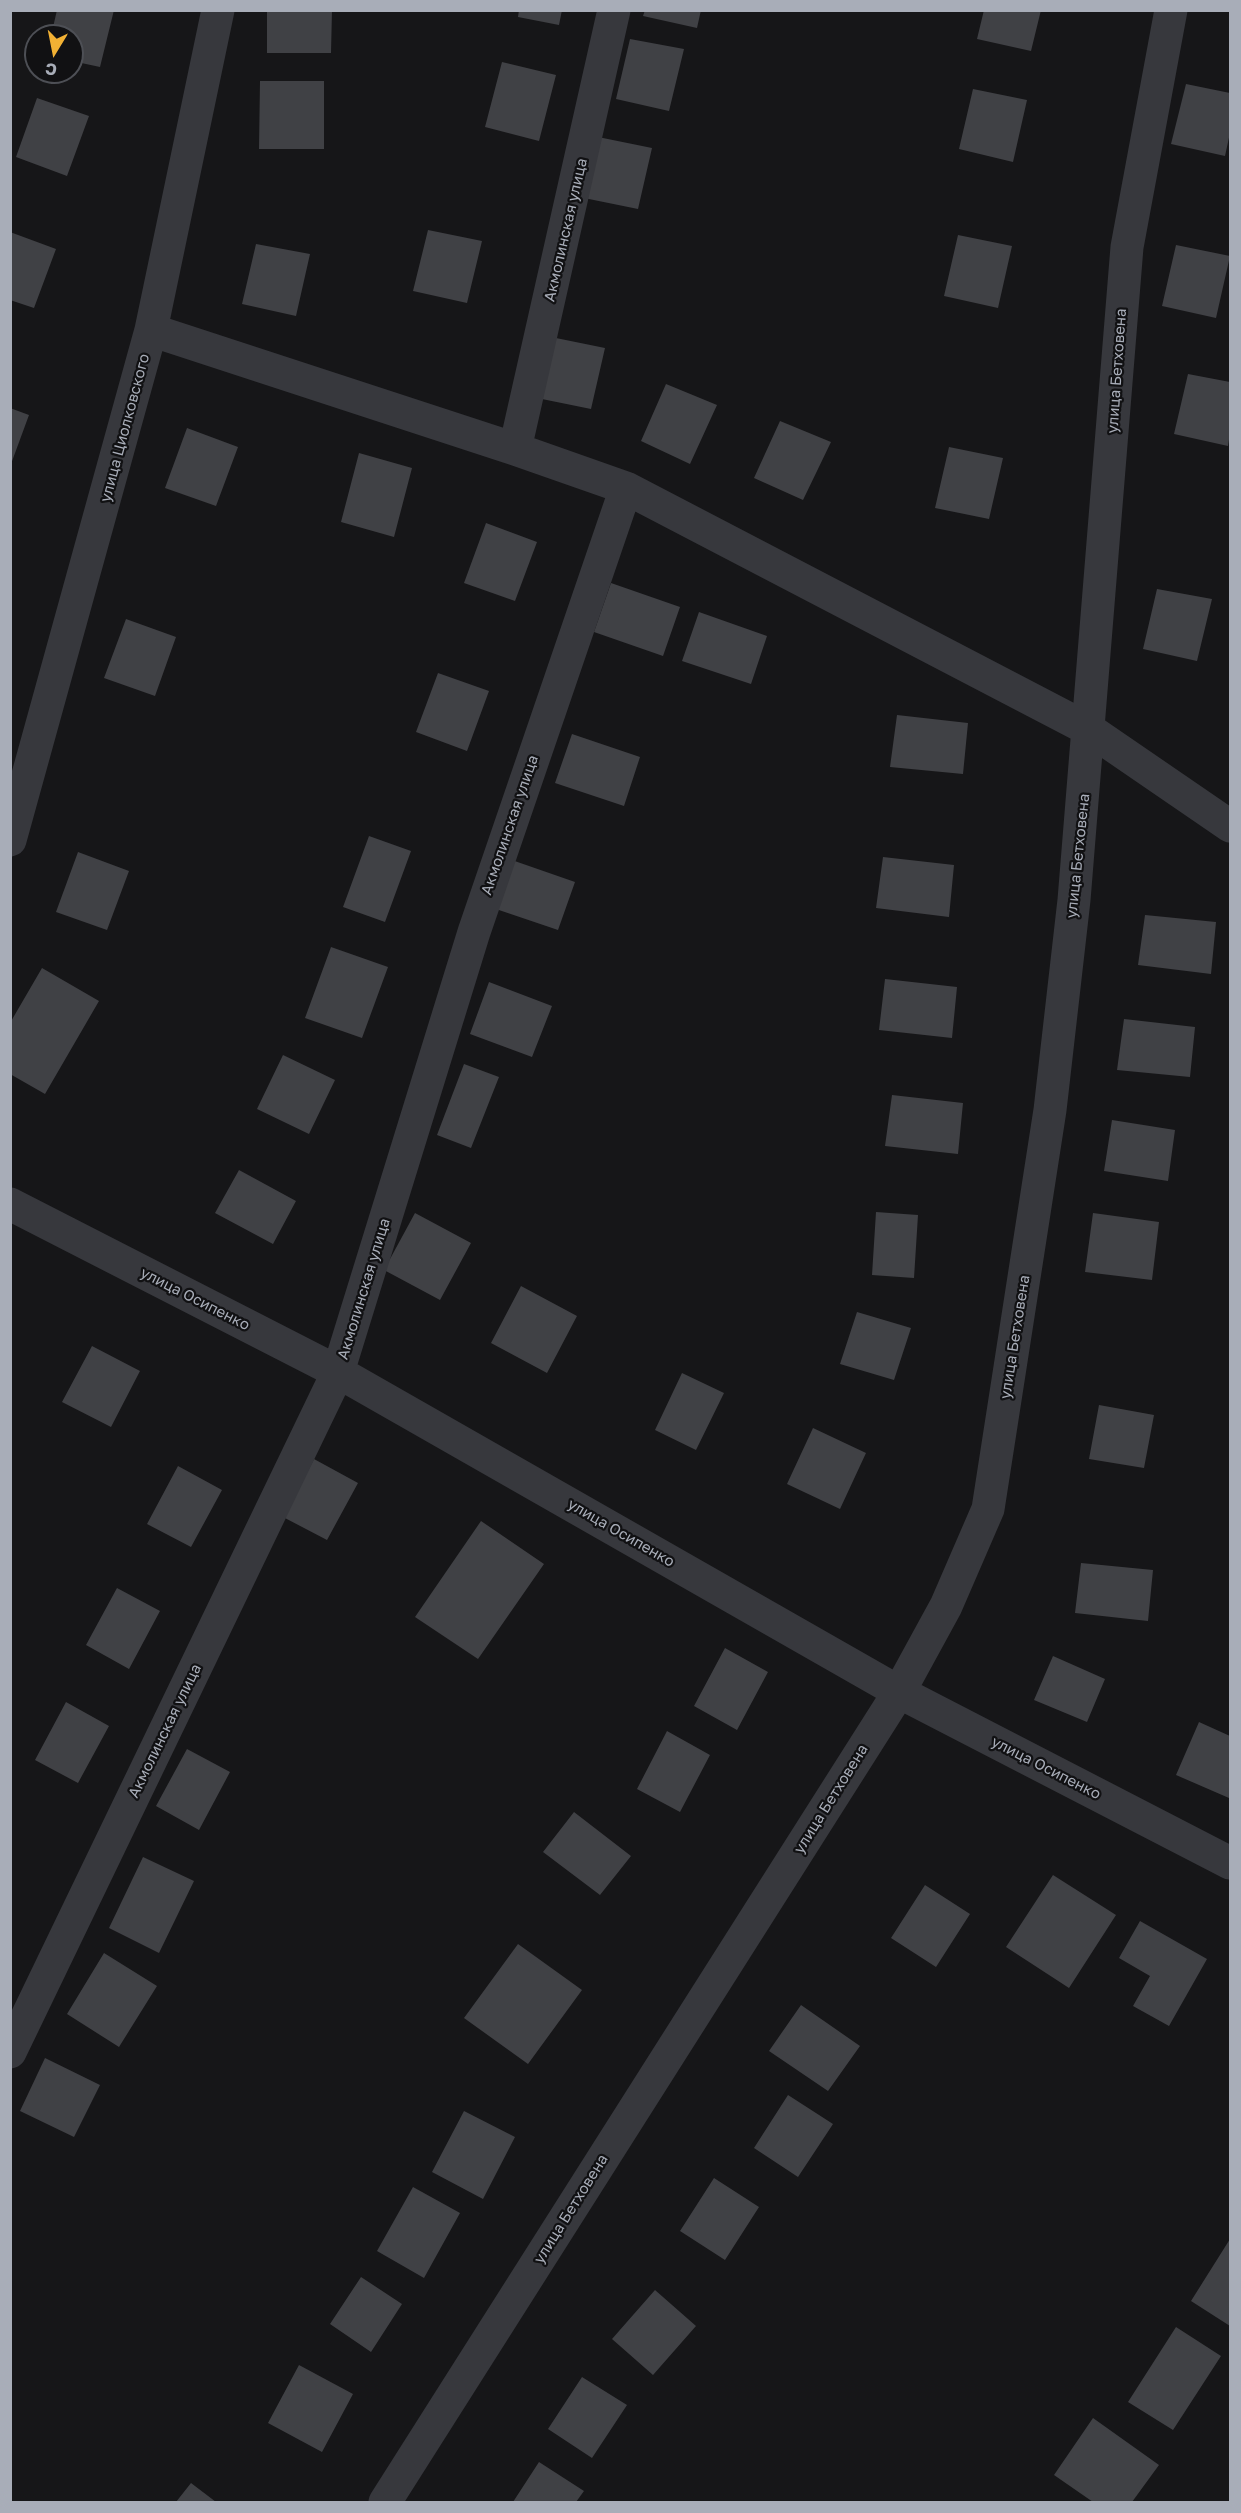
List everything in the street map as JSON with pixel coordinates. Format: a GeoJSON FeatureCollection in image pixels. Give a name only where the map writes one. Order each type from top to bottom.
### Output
{"type":"FeatureCollection","features":[{"type":"Feature","properties":{"kind":"street","name":"улица Циолковского"},"geometry":{"type":"LineString","coordinates":[[10,840],[22,762],[152,330],[218,10]]}},
{"type":"Feature","properties":{"kind":"street","name":"Акмолинская улица"},"geometry":{"type":"LineString","coordinates":[[515,449],[614,10]]}},
{"type":"Feature","properties":{"kind":"street","name":"улица Бетховена"},"geometry":{"type":"LineString","coordinates":[[385,2502],[899,1692],[946,1606],[988,1509],[1050,1110],[1074,900],[1090,730],[1127,247],[1171,10]]}},
{"type":"Feature","properties":{"kind":"street"},"geometry":{"type":"LineString","coordinates":[[152,330],[515,449],[626,488],[1090,730],[1230,826]]}},
{"type":"Feature","properties":{"kind":"street","name":"Акмолинская улица"},"geometry":{"type":"LineString","coordinates":[[10,2052],[338,1372],[474,932],[626,488]]}},
{"type":"Feature","properties":{"kind":"street","name":"улица Осипенко"},"geometry":{"type":"LineString","coordinates":[[10,1204],[338,1372],[899,1692],[1230,1863]]}},
{"type":"Feature","properties":{"kind":"building"},"geometry":{"type":"Polygon","coordinates":[[[57,10],[114,10],[100,67],[84,64],[84,24],[54,24],[57,10]]]}},
{"type":"Feature","properties":{"kind":"building"},"geometry":{"type":"Polygon","coordinates":[[[267,10],[332,10],[331,53],[267,53],[267,10]]]}},
{"type":"Feature","properties":{"kind":"building"},"geometry":{"type":"Polygon","coordinates":[[[519,10],[562,10],[559,25],[518,17],[519,10]]]}},
{"type":"Feature","properties":{"kind":"building"},"geometry":{"type":"Polygon","coordinates":[[[645,10],[701,10],[697,28],[643,16],[645,10]]]}},
{"type":"Feature","properties":{"kind":"building"},"geometry":{"type":"Polygon","coordinates":[[[984,10],[1041,10],[1031,51],[977,39],[984,10]]]}},
{"type":"Feature","properties":{"kind":"building"},"geometry":{"type":"Polygon","coordinates":[[[630,39],[684,49],[669,111],[616,99],[630,39]]]}},
{"type":"Feature","properties":{"kind":"building"},"geometry":{"type":"Polygon","coordinates":[[[502,62],[556,75],[539,141],[485,127],[502,62]]]}},
{"type":"Feature","properties":{"kind":"building"},"geometry":{"type":"Polygon","coordinates":[[[260,81],[324,81],[324,149],[259,149],[260,81]]]}},
{"type":"Feature","properties":{"kind":"building"},"geometry":{"type":"Polygon","coordinates":[[[1186,84],[1230,93],[1230,133],[1225,156],[1171,144],[1186,84]]]}},
{"type":"Feature","properties":{"kind":"building"},"geometry":{"type":"Polygon","coordinates":[[[973,89],[1027,100],[1013,162],[959,149],[973,89]]]}},
{"type":"Feature","properties":{"kind":"building"},"geometry":{"type":"Polygon","coordinates":[[[37,98],[89,116],[67,176],[16,157],[37,98]]]}},
{"type":"Feature","properties":{"kind":"building"},"geometry":{"type":"Polygon","coordinates":[[[598,137],[652,148],[638,209],[584,198],[598,137]]]}},
{"type":"Feature","properties":{"kind":"building"},"geometry":{"type":"Polygon","coordinates":[[[428,230],[482,241],[467,303],[413,291],[428,230]]]}},
{"type":"Feature","properties":{"kind":"building"},"geometry":{"type":"Polygon","coordinates":[[[10,232],[56,249],[34,308],[10,300],[10,232]]]}},
{"type":"Feature","properties":{"kind":"building"},"geometry":{"type":"Polygon","coordinates":[[[958,235],[1012,246],[998,308],[944,296],[958,235]]]}},
{"type":"Feature","properties":{"kind":"building"},"geometry":{"type":"Polygon","coordinates":[[[256,244],[310,254],[296,316],[242,304],[256,244]]]}},
{"type":"Feature","properties":{"kind":"building"},"geometry":{"type":"Polygon","coordinates":[[[1176,245],[1230,256],[1216,318],[1162,306],[1176,245]]]}},
{"type":"Feature","properties":{"kind":"building"},"geometry":{"type":"Polygon","coordinates":[[[551,337],[605,348],[591,409],[537,398],[551,337]]]}},
{"type":"Feature","properties":{"kind":"building"},"geometry":{"type":"Polygon","coordinates":[[[1188,374],[1230,382],[1228,446],[1174,434],[1188,374]]]}},
{"type":"Feature","properties":{"kind":"building"},"geometry":{"type":"Polygon","coordinates":[[[666,384],[717,405],[690,464],[641,441],[666,384]]]}},
{"type":"Feature","properties":{"kind":"building"},"geometry":{"type":"Polygon","coordinates":[[[10,408],[29,415],[11,464],[10,464],[10,408]]]}},
{"type":"Feature","properties":{"kind":"building"},"geometry":{"type":"Polygon","coordinates":[[[780,421],[831,442],[803,500],[754,478],[780,421]]]}},
{"type":"Feature","properties":{"kind":"building"},"geometry":{"type":"Polygon","coordinates":[[[187,428],[238,447],[216,506],[165,488],[187,428]]]}},
{"type":"Feature","properties":{"kind":"building"},"geometry":{"type":"Polygon","coordinates":[[[949,447],[1003,458],[989,519],[935,508],[949,447]]]}},
{"type":"Feature","properties":{"kind":"building"},"geometry":{"type":"Polygon","coordinates":[[[359,453],[412,468],[394,537],[341,522],[359,453]]]}},
{"type":"Feature","properties":{"kind":"building"},"geometry":{"type":"Polygon","coordinates":[[[486,523],[537,542],[515,601],[464,583],[486,523]]]}},
{"type":"Feature","properties":{"kind":"building"},"geometry":{"type":"Polygon","coordinates":[[[611,583],[680,607],[663,656],[594,632],[611,583]]]}},
{"type":"Feature","properties":{"kind":"building"},"geometry":{"type":"Polygon","coordinates":[[[1157,589],[1212,599],[1197,661],[1143,649],[1157,589]]]}},
{"type":"Feature","properties":{"kind":"building"},"geometry":{"type":"Polygon","coordinates":[[[699,612],[767,636],[751,684],[682,661],[699,612]]]}},
{"type":"Feature","properties":{"kind":"building"},"geometry":{"type":"Polygon","coordinates":[[[126,619],[176,637],[155,696],[104,678],[126,619]]]}},
{"type":"Feature","properties":{"kind":"building"},"geometry":{"type":"Polygon","coordinates":[[[438,673],[489,691],[467,751],[416,732],[438,673]]]}},
{"type":"Feature","properties":{"kind":"building"},"geometry":{"type":"Polygon","coordinates":[[[897,715],[968,723],[963,774],[890,767],[897,715]]]}},
{"type":"Feature","properties":{"kind":"building"},"geometry":{"type":"Polygon","coordinates":[[[572,734],[640,757],[624,806],[555,783],[572,734]]]}},
{"type":"Feature","properties":{"kind":"building"},"geometry":{"type":"Polygon","coordinates":[[[369,836],[411,851],[385,922],[343,907],[369,836]]]}},
{"type":"Feature","properties":{"kind":"building"},"geometry":{"type":"Polygon","coordinates":[[[78,852],[129,871],[107,930],[56,912],[78,852]]]}},
{"type":"Feature","properties":{"kind":"building"},"geometry":{"type":"Polygon","coordinates":[[[883,857],[954,865],[949,917],[876,908],[883,857]]]}},
{"type":"Feature","properties":{"kind":"building"},"geometry":{"type":"Polygon","coordinates":[[[506,858],[575,882],[558,930],[490,907],[506,858]]]}},
{"type":"Feature","properties":{"kind":"building"},"geometry":{"type":"Polygon","coordinates":[[[1145,915],[1216,922],[1211,974],[1138,965],[1145,915]]]}},
{"type":"Feature","properties":{"kind":"building"},"geometry":{"type":"Polygon","coordinates":[[[331,947],[388,967],[362,1038],[305,1018],[331,947]]]}},
{"type":"Feature","properties":{"kind":"building"},"geometry":{"type":"Polygon","coordinates":[[[42,968],[99,1001],[45,1094],[10,1074],[10,1023],[42,968]]]}},
{"type":"Feature","properties":{"kind":"building"},"geometry":{"type":"Polygon","coordinates":[[[885,979],[957,987],[952,1038],[879,1030],[885,979]]]}},
{"type":"Feature","properties":{"kind":"building"},"geometry":{"type":"Polygon","coordinates":[[[489,982],[552,1006],[532,1057],[470,1034],[489,982]]]}},
{"type":"Feature","properties":{"kind":"building"},"geometry":{"type":"Polygon","coordinates":[[[1124,1019],[1195,1027],[1190,1077],[1117,1070],[1124,1019]]]}},
{"type":"Feature","properties":{"kind":"building"},"geometry":{"type":"Polygon","coordinates":[[[283,1055],[335,1080],[309,1134],[257,1109],[283,1055]]]}},
{"type":"Feature","properties":{"kind":"building"},"geometry":{"type":"Polygon","coordinates":[[[464,1064],[499,1077],[471,1148],[437,1135],[464,1064]]]}},
{"type":"Feature","properties":{"kind":"building"},"geometry":{"type":"Polygon","coordinates":[[[892,1095],[963,1103],[958,1154],[885,1146],[892,1095]]]}},
{"type":"Feature","properties":{"kind":"building"},"geometry":{"type":"Polygon","coordinates":[[[1112,1120],[1175,1130],[1168,1181],[1104,1171],[1112,1120]]]}},
{"type":"Feature","properties":{"kind":"building"},"geometry":{"type":"Polygon","coordinates":[[[239,1170],[296,1201],[273,1244],[215,1213],[239,1170]]]}},
{"type":"Feature","properties":{"kind":"building"},"geometry":{"type":"Polygon","coordinates":[[[876,1212],[918,1215],[914,1278],[872,1275],[876,1212]]]}},
{"type":"Feature","properties":{"kind":"building"},"geometry":{"type":"Polygon","coordinates":[[[415,1213],[471,1243],[440,1300],[384,1270],[415,1213]]]}},
{"type":"Feature","properties":{"kind":"building"},"geometry":{"type":"Polygon","coordinates":[[[1093,1213],[1159,1222],[1152,1280],[1085,1272],[1093,1213]]]}},
{"type":"Feature","properties":{"kind":"building"},"geometry":{"type":"Polygon","coordinates":[[[521,1286],[577,1316],[547,1373],[491,1343],[521,1286]]]}},
{"type":"Feature","properties":{"kind":"building"},"geometry":{"type":"Polygon","coordinates":[[[857,1312],[911,1328],[894,1380],[840,1364],[857,1312]]]}},
{"type":"Feature","properties":{"kind":"building"},"geometry":{"type":"Polygon","coordinates":[[[92,1346],[140,1371],[111,1427],[62,1402],[92,1346]]]}},
{"type":"Feature","properties":{"kind":"building"},"geometry":{"type":"Polygon","coordinates":[[[682,1373],[724,1393],[696,1450],[655,1430],[682,1373]]]}},
{"type":"Feature","properties":{"kind":"building"},"geometry":{"type":"Polygon","coordinates":[[[1099,1405],[1154,1415],[1144,1468],[1089,1459],[1099,1405]]]}},
{"type":"Feature","properties":{"kind":"building"},"geometry":{"type":"Polygon","coordinates":[[[813,1428],[866,1453],[840,1509],[787,1484],[813,1428]]]}},
{"type":"Feature","properties":{"kind":"building"},"geometry":{"type":"Polygon","coordinates":[[[314,1459],[358,1483],[327,1540],[283,1517],[314,1459]]]}},
{"type":"Feature","properties":{"kind":"building"},"geometry":{"type":"Polygon","coordinates":[[[178,1466],[222,1490],[191,1547],[147,1524],[178,1466]]]}},
{"type":"Feature","properties":{"kind":"building"},"geometry":{"type":"Polygon","coordinates":[[[481,1521],[544,1564],[478,1659],[415,1617],[481,1521]]]}},
{"type":"Feature","properties":{"kind":"building"},"geometry":{"type":"Polygon","coordinates":[[[1081,1563],[1153,1570],[1148,1621],[1075,1613],[1081,1563]]]}},
{"type":"Feature","properties":{"kind":"building"},"geometry":{"type":"Polygon","coordinates":[[[117,1588],[160,1611],[129,1669],[86,1645],[117,1588]]]}},
{"type":"Feature","properties":{"kind":"building"},"geometry":{"type":"Polygon","coordinates":[[[725,1648],[768,1672],[737,1730],[694,1706],[725,1648]]]}},
{"type":"Feature","properties":{"kind":"building"},"geometry":{"type":"Polygon","coordinates":[[[1053,1656],[1105,1679],[1087,1722],[1034,1700],[1053,1656]]]}},
{"type":"Feature","properties":{"kind":"building"},"geometry":{"type":"Polygon","coordinates":[[[66,1702],[109,1726],[78,1783],[35,1760],[66,1702]]]}},
{"type":"Feature","properties":{"kind":"building"},"geometry":{"type":"Polygon","coordinates":[[[1199,1722],[1230,1736],[1229,1798],[1176,1775],[1199,1722]]]}},
{"type":"Feature","properties":{"kind":"building"},"geometry":{"type":"Polygon","coordinates":[[[667,1731],[710,1755],[680,1812],[637,1789],[667,1731]]]}},
{"type":"Feature","properties":{"kind":"building"},"geometry":{"type":"Polygon","coordinates":[[[187,1749],[230,1772],[199,1830],[156,1806],[187,1749]]]}},
{"type":"Feature","properties":{"kind":"building"},"geometry":{"type":"Polygon","coordinates":[[[574,1812],[631,1856],[600,1895],[543,1852],[574,1812]]]}},
{"type":"Feature","properties":{"kind":"building"},"geometry":{"type":"Polygon","coordinates":[[[143,1857],[194,1881],[159,1953],[109,1928],[143,1857]]]}},
{"type":"Feature","properties":{"kind":"building"},"geometry":{"type":"Polygon","coordinates":[[[1053,1875],[1116,1915],[1069,1988],[1006,1947],[1053,1875]]]}},
{"type":"Feature","properties":{"kind":"building"},"geometry":{"type":"Polygon","coordinates":[[[925,1885],[970,1914],[936,1967],[891,1938],[925,1885]]]}},
{"type":"Feature","properties":{"kind":"building"},"geometry":{"type":"Polygon","coordinates":[[[1140,1921],[1207,1959],[1169,2026],[1133,2006],[1150,1976],[1119,1958],[1140,1921]]]}},
{"type":"Feature","properties":{"kind":"building"},"geometry":{"type":"Polygon","coordinates":[[[518,1944],[582,1990],[528,2064],[464,2018],[518,1944]]]}},
{"type":"Feature","properties":{"kind":"building"},"geometry":{"type":"Polygon","coordinates":[[[104,1953],[157,1986],[119,2047],[67,2014],[104,1953]]]}},
{"type":"Feature","properties":{"kind":"building"},"geometry":{"type":"Polygon","coordinates":[[[801,2005],[860,2046],[828,2091],[769,2051],[801,2005]]]}},
{"type":"Feature","properties":{"kind":"building"},"geometry":{"type":"Polygon","coordinates":[[[45,2058],[100,2085],[74,2137],[20,2111],[45,2058]]]}},
{"type":"Feature","properties":{"kind":"building"},"geometry":{"type":"Polygon","coordinates":[[[788,2095],[833,2124],[798,2177],[754,2148],[788,2095]]]}},
{"type":"Feature","properties":{"kind":"building"},"geometry":{"type":"Polygon","coordinates":[[[464,2111],[515,2137],[483,2199],[432,2172],[464,2111]]]}},
{"type":"Feature","properties":{"kind":"building"},"geometry":{"type":"Polygon","coordinates":[[[714,2178],[759,2207],[725,2260],[680,2231],[714,2178]]]}},
{"type":"Feature","properties":{"kind":"building"},"geometry":{"type":"Polygon","coordinates":[[[413,2187],[460,2213],[424,2278],[377,2251],[413,2187]]]}},
{"type":"Feature","properties":{"kind":"building"},"geometry":{"type":"Polygon","coordinates":[[[1230,2239],[1230,2326],[1191,2301],[1230,2239]]]}},
{"type":"Feature","properties":{"kind":"building"},"geometry":{"type":"Polygon","coordinates":[[[361,2277],[402,2304],[371,2352],[330,2324],[361,2277]]]}},
{"type":"Feature","properties":{"kind":"building"},"geometry":{"type":"Polygon","coordinates":[[[655,2290],[696,2326],[653,2375],[612,2339],[655,2290]]]}},
{"type":"Feature","properties":{"kind":"building"},"geometry":{"type":"Polygon","coordinates":[[[1176,2327],[1221,2356],[1173,2430],[1128,2402],[1176,2327]]]}},
{"type":"Feature","properties":{"kind":"building"},"geometry":{"type":"Polygon","coordinates":[[[299,2365],[353,2394],[322,2452],[268,2423],[299,2365]]]}},
{"type":"Feature","properties":{"kind":"building"},"geometry":{"type":"Polygon","coordinates":[[[582,2377],[627,2405],[592,2458],[548,2429],[582,2377]]]}},
{"type":"Feature","properties":{"kind":"building"},"geometry":{"type":"Polygon","coordinates":[[[1093,2418],[1159,2465],[1132,2502],[1093,2502],[1054,2475],[1093,2418]]]}},
{"type":"Feature","properties":{"kind":"building"},"geometry":{"type":"Polygon","coordinates":[[[539,2462],[584,2491],[576,2502],[513,2502],[539,2462]]]}},
{"type":"Feature","properties":{"kind":"building"},"geometry":{"type":"Polygon","coordinates":[[[191,2483],[216,2502],[176,2502],[191,2483]]]}}]}
